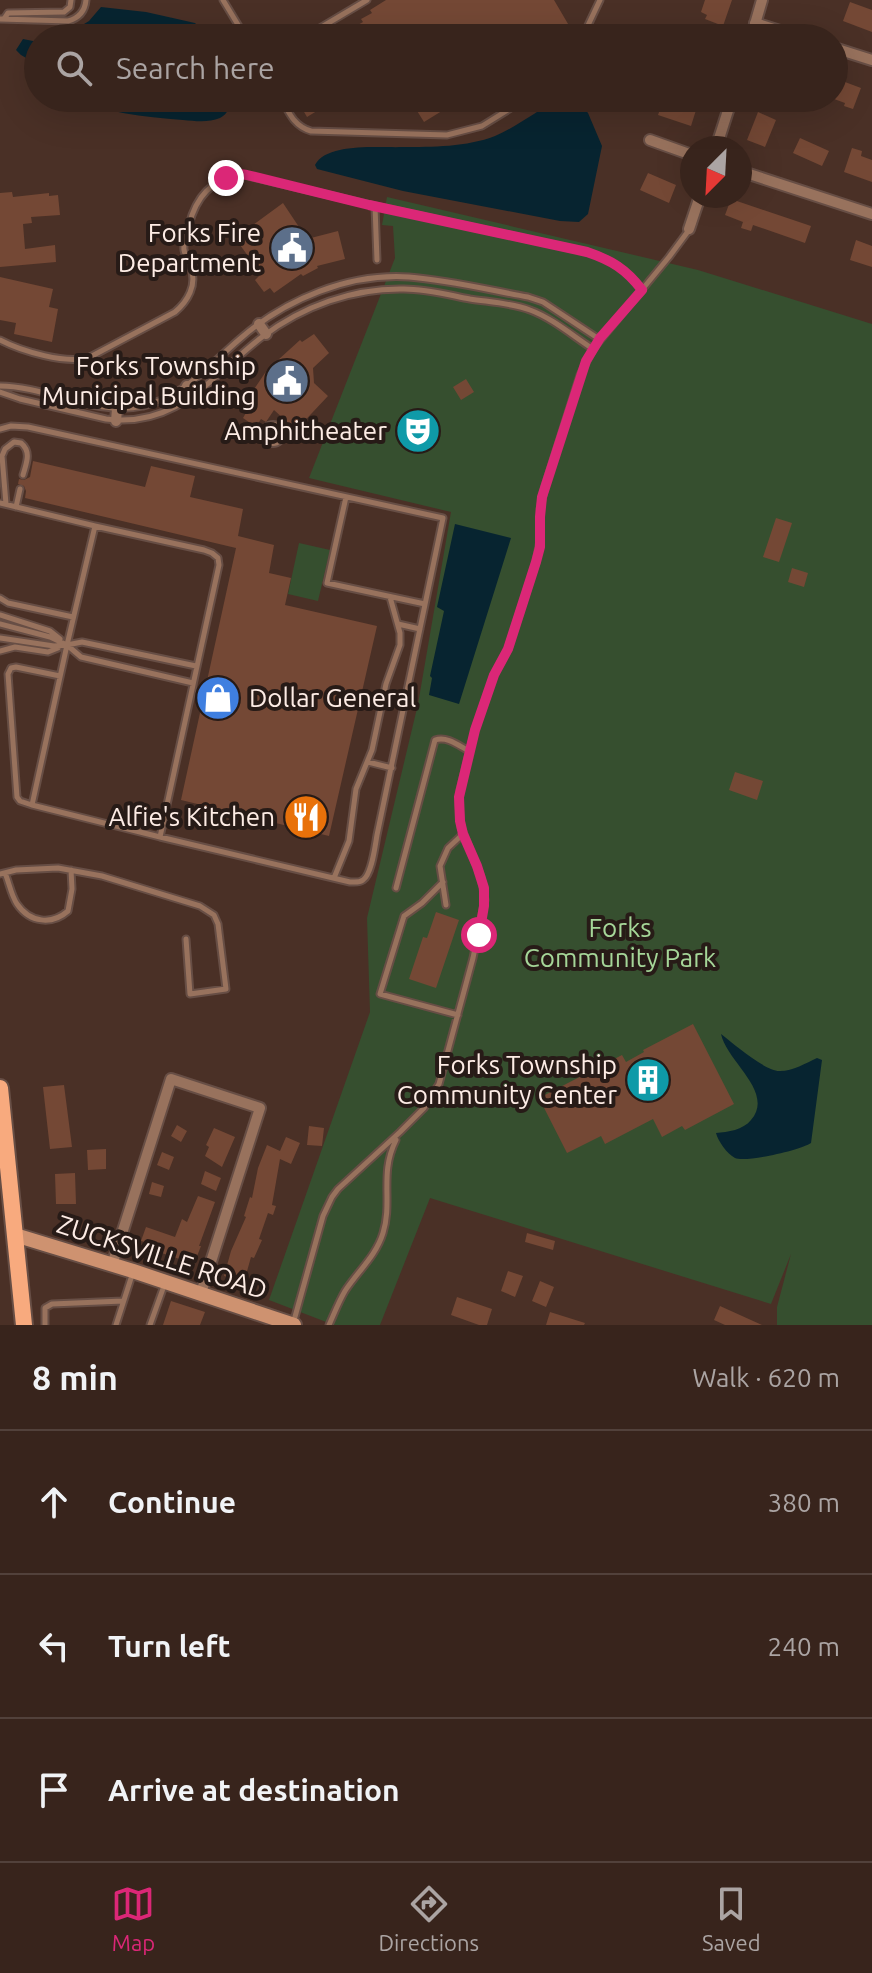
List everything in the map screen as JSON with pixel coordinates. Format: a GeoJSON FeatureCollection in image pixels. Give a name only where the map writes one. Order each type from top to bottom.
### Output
{"type":"FeatureCollection","features":[{"type":"Feature","properties":{"kind":"main road"},"geometry":{"type":"LineString","coordinates":[[0,1088],[8,1233],[24,1325]]}},
{"type":"Feature","properties":{"kind":"street"},"geometry":{"type":"LineString","coordinates":[[758,24],[755,23],[762,0]]}},
{"type":"Feature","properties":{"kind":"street"},"geometry":{"type":"LineString","coordinates":[[848,52],[872,60]]}},
{"type":"Feature","properties":{"kind":"street"},"geometry":{"type":"LineString","coordinates":[[720,136],[728,112]]}},
{"type":"Feature","properties":{"kind":"street"},"geometry":{"type":"LineString","coordinates":[[650,140],[680,151]]}},
{"type":"Feature","properties":{"kind":"street"},"geometry":{"type":"LineString","coordinates":[[752,175],[872,214]]}},
{"type":"Feature","properties":{"kind":"street"},"geometry":{"type":"LineString","coordinates":[[689,229],[696,208]]}},
{"type":"Feature","properties":{"kind":"street"},"geometry":{"type":"LineString","coordinates":[[259,324],[266,334]]}},
{"type":"Feature","properties":{"kind":"street"},"geometry":{"type":"LineString","coordinates":[[187,386],[195,395]]}},
{"type":"Feature","properties":{"kind":"street"},"geometry":{"type":"LineString","coordinates":[[116,421],[117,409]]}},
{"type":"Feature","properties":{"kind":"street"},"geometry":{"type":"LineString","coordinates":[[112,1265],[171,1079],[260,1108],[201,1293]]}},
{"type":"Feature","properties":{"kind":"street","name":"ZUCKSVILLE ROAD"},"geometry":{"type":"LineString","coordinates":[[8,1233],[293,1325]]}},
{"type":"Feature","properties":{"kind":"lane"},"geometry":{"type":"LineString","coordinates":[[2,19],[8,13],[64,12],[70,7],[71,0]]}},
{"type":"Feature","properties":{"kind":"lane"},"geometry":{"type":"LineString","coordinates":[[2,19],[68,21],[80,15],[86,0]]}},
{"type":"Feature","properties":{"kind":"lane"},"geometry":{"type":"LineString","coordinates":[[223,0],[238,24]]}},
{"type":"Feature","properties":{"kind":"lane"},"geometry":{"type":"LineString","coordinates":[[327,24],[367,0]]}},
{"type":"Feature","properties":{"kind":"lane"},"geometry":{"type":"LineString","coordinates":[[589,24],[600,0]]}},
{"type":"Feature","properties":{"kind":"lane"},"geometry":{"type":"LineString","coordinates":[[289,112],[300,127],[311,131],[438,136],[482,126],[504,112]]}},
{"type":"Feature","properties":{"kind":"lane"},"geometry":{"type":"LineString","coordinates":[[0,340],[18,348],[77,360],[90,357],[175,312],[186,301],[193,282],[184,249],[192,212],[199,197],[226,178],[240,174],[587,252],[619,266],[642,290]]}},
{"type":"Feature","properties":{"kind":"lane"},"geometry":{"type":"LineString","coordinates":[[375,206],[377,260]]}},
{"type":"Feature","properties":{"kind":"lane"},"geometry":{"type":"LineString","coordinates":[[293,1325],[321,1223],[332,1197],[427,1104],[437,1088],[485,900],[481,877],[463,834],[459,797],[469,751],[494,675],[508,649],[536,562],[540,547],[542,497],[580,375],[593,349],[689,229]]}},
{"type":"Feature","properties":{"kind":"lane"},"geometry":{"type":"LineString","coordinates":[[0,386],[23,388],[117,409],[149,405],[187,386],[259,324],[298,301],[358,280],[428,279],[537,299],[599,339]]}},
{"type":"Feature","properties":{"kind":"lane"},"geometry":{"type":"LineString","coordinates":[[0,392],[116,421],[153,416],[175,408],[195,395],[266,334],[288,320],[315,306],[360,292],[427,291],[532,310],[593,349]]}},
{"type":"Feature","properties":{"kind":"lane"},"geometry":{"type":"LineString","coordinates":[[0,429],[28,427],[443,518],[369,871],[365,879],[358,883],[20,801],[17,797],[8,674],[11,668],[16,667],[60,676]]}},
{"type":"Feature","properties":{"kind":"lane"},"geometry":{"type":"LineString","coordinates":[[23,475],[27,450],[21,443],[14,442],[2,456],[3,504],[204,550],[218,558],[219,565],[160,837]]}},
{"type":"Feature","properties":{"kind":"lane"},"geometry":{"type":"LineString","coordinates":[[16,507],[20,489]]}},
{"type":"Feature","properties":{"kind":"lane"},"geometry":{"type":"LineString","coordinates":[[346,497],[327,583],[425,604]]}},
{"type":"Feature","properties":{"kind":"lane"},"geometry":{"type":"LineString","coordinates":[[32,805],[95,526]]}},
{"type":"Feature","properties":{"kind":"lane"},"geometry":{"type":"LineString","coordinates":[[334,878],[349,841],[356,789],[368,762],[387,680],[400,645],[400,633],[390,597]]}},
{"type":"Feature","properties":{"kind":"lane"},"geometry":{"type":"LineString","coordinates":[[0,598],[8,603],[73,617]]}},
{"type":"Feature","properties":{"kind":"lane"},"geometry":{"type":"LineString","coordinates":[[0,615],[50,631],[81,657],[193,683]]}},
{"type":"Feature","properties":{"kind":"lane"},"geometry":{"type":"LineString","coordinates":[[0,624],[50,637],[67,645]]}},
{"type":"Feature","properties":{"kind":"lane"},"geometry":{"type":"LineString","coordinates":[[398,624],[420,629]]}},
{"type":"Feature","properties":{"kind":"lane"},"geometry":{"type":"LineString","coordinates":[[0,638],[54,646],[82,642],[196,666]]}},
{"type":"Feature","properties":{"kind":"lane"},"geometry":{"type":"LineString","coordinates":[[0,651],[15,647],[48,652],[67,645]]}},
{"type":"Feature","properties":{"kind":"lane"},"geometry":{"type":"LineString","coordinates":[[396,888],[435,740],[441,738],[454,742],[469,751]]}},
{"type":"Feature","properties":{"kind":"lane"},"geometry":{"type":"LineString","coordinates":[[368,762],[392,768]]}},
{"type":"Feature","properties":{"kind":"lane"},"geometry":{"type":"LineString","coordinates":[[446,905],[440,866],[448,848],[463,834]]}},
{"type":"Feature","properties":{"kind":"lane"},"geometry":{"type":"LineString","coordinates":[[71,870],[68,911],[49,921],[38,919],[18,906],[2,873],[58,868],[71,870],[102,876],[200,906],[214,915],[218,924],[226,989],[190,994],[186,939]]}},
{"type":"Feature","properties":{"kind":"lane"},"geometry":{"type":"LineString","coordinates":[[443,882],[404,916],[380,994],[458,1015]]}},
{"type":"Feature","properties":{"kind":"lane"},"geometry":{"type":"LineString","coordinates":[[329,1325],[344,1292],[380,1241],[385,1221],[387,1161],[400,1132]]}},
{"type":"Feature","properties":{"kind":"lane"},"geometry":{"type":"LineString","coordinates":[[116,1325],[133,1271]]}},
{"type":"Feature","properties":{"kind":"lane"},"geometry":{"type":"LineString","coordinates":[[150,1325],[165,1282]]}},
{"type":"Feature","properties":{"kind":"lane"},"geometry":{"type":"LineString","coordinates":[[45,1325],[45,1308],[52,1304],[123,1301]]}},
{"type":"Feature","properties":{"kind":"green space","name":"Forks Community Park"},"geometry":{"type":"Polygon","coordinates":[[[387,197],[698,270],[872,324],[872,1325],[777,1325],[777,1307],[791,1254],[771,1304],[430,1198],[380,1325],[334,1325],[269,1300],[370,1012],[367,918],[418,704],[451,512],[309,478],[395,258],[393,226],[382,225],[387,197]]]}},
{"type":"Feature","properties":{"kind":"green space"},"geometry":{"type":"Polygon","coordinates":[[[299,543],[330,550],[318,601],[288,594],[299,543]]]}},
{"type":"Feature","properties":{"kind":"water"},"geometry":{"type":"Polygon","coordinates":[[[101,7],[146,12],[196,24],[84,24],[101,7]]]}},
{"type":"Feature","properties":{"kind":"water"},"geometry":{"type":"Polygon","coordinates":[[[23,39],[24,39],[24,57],[16,50],[23,39]]]}},
{"type":"Feature","properties":{"kind":"water"},"geometry":{"type":"Polygon","coordinates":[[[119,112],[226,112],[215,120],[202,121],[119,112]]]}},
{"type":"Feature","properties":{"kind":"water"},"geometry":{"type":"Polygon","coordinates":[[[537,112],[588,113],[602,146],[588,214],[579,222],[403,191],[317,169],[315,165],[321,158],[342,149],[449,146],[484,140],[537,112]]]}},
{"type":"Feature","properties":{"kind":"water"},"geometry":{"type":"Polygon","coordinates":[[[455,524],[511,538],[459,704],[429,695],[444,611],[437,607],[455,524]]]}},
{"type":"Feature","properties":{"kind":"water"},"geometry":{"type":"Polygon","coordinates":[[[721,1034],[750,1057],[774,1070],[790,1070],[817,1058],[822,1060],[811,1143],[750,1159],[735,1158],[726,1150],[716,1133],[735,1130],[748,1123],[757,1109],[757,1099],[754,1088],[721,1034]]]}},
{"type":"Feature","properties":{"kind":"building"},"geometry":{"type":"Polygon","coordinates":[[[386,0],[554,0],[568,24],[360,24],[363,22],[361,19],[372,13],[370,10],[386,0]]]}},
{"type":"Feature","properties":{"kind":"building"},"geometry":{"type":"Polygon","coordinates":[[[705,0],[732,0],[724,24],[705,19],[707,15],[701,12],[705,0]]]}},
{"type":"Feature","properties":{"kind":"building"},"geometry":{"type":"Polygon","coordinates":[[[850,2],[872,10],[872,32],[843,21],[850,2]]]}},
{"type":"Feature","properties":{"kind":"building"},"geometry":{"type":"Polygon","coordinates":[[[848,83],[861,88],[853,109],[848,107],[848,83]]]}},
{"type":"Feature","properties":{"kind":"building"},"geometry":{"type":"Polygon","coordinates":[[[418,112],[440,112],[424,122],[418,112]]]}},
{"type":"Feature","properties":{"kind":"building"},"geometry":{"type":"Polygon","coordinates":[[[659,112],[695,112],[691,126],[658,115],[659,112]]]}},
{"type":"Feature","properties":{"kind":"building"},"geometry":{"type":"Polygon","coordinates":[[[758,112],[776,120],[765,147],[752,142],[752,136],[749,136],[758,112]]]}},
{"type":"Feature","properties":{"kind":"building"},"geometry":{"type":"Polygon","coordinates":[[[800,138],[829,151],[822,166],[793,153],[800,138]]]}},
{"type":"Feature","properties":{"kind":"building"},"geometry":{"type":"Polygon","coordinates":[[[852,148],[862,151],[861,156],[872,160],[872,182],[844,172],[852,148]]]}},
{"type":"Feature","properties":{"kind":"building"},"geometry":{"type":"Polygon","coordinates":[[[648,173],[676,185],[669,203],[640,190],[648,173]]]}},
{"type":"Feature","properties":{"kind":"building"},"geometry":{"type":"Polygon","coordinates":[[[12,192],[13,197],[58,195],[60,215],[31,217],[32,223],[23,224],[25,249],[55,245],[56,262],[0,267],[0,193],[12,192]]]}},
{"type":"Feature","properties":{"kind":"building","name":"Forks Fire Department"},"geometry":{"type":"Polygon","coordinates":[[[283,203],[307,239],[338,231],[345,259],[317,266],[274,293],[270,288],[264,292],[255,280],[261,274],[235,238],[283,203]]]}},
{"type":"Feature","properties":{"kind":"building"},"geometry":{"type":"Polygon","coordinates":[[[752,206],[811,226],[805,243],[753,225],[751,231],[741,228],[743,222],[725,215],[728,208],[752,206]]]}},
{"type":"Feature","properties":{"kind":"building"},"geometry":{"type":"Polygon","coordinates":[[[856,240],[872,246],[872,267],[850,260],[856,240]]]}},
{"type":"Feature","properties":{"kind":"building"},"geometry":{"type":"Polygon","coordinates":[[[0,277],[53,289],[49,307],[58,309],[52,342],[14,334],[16,323],[0,320],[0,277]]]}},
{"type":"Feature","properties":{"kind":"building","name":"Forks Township Municipal Building"},"geometry":{"type":"Polygon","coordinates":[[[314,334],[329,353],[313,368],[314,383],[328,396],[296,430],[274,410],[266,422],[261,419],[256,427],[243,418],[247,411],[242,407],[267,370],[300,340],[302,342],[314,334]]]}},
{"type":"Feature","properties":{"kind":"building"},"geometry":{"type":"Polygon","coordinates":[[[466,379],[474,392],[461,400],[453,387],[466,379]]]}},
{"type":"Feature","properties":{"kind":"building"},"geometry":{"type":"Polygon","coordinates":[[[33,461],[145,487],[151,466],[195,476],[190,497],[243,509],[238,536],[274,545],[269,573],[291,578],[285,605],[377,626],[329,836],[181,800],[236,548],[25,498],[26,491],[24,486],[18,484],[19,479],[30,477],[33,461]]]}},
{"type":"Feature","properties":{"kind":"building"},"geometry":{"type":"Polygon","coordinates":[[[776,518],[792,523],[779,562],[763,557],[776,518]]]}},
{"type":"Feature","properties":{"kind":"building"},"geometry":{"type":"Polygon","coordinates":[[[792,568],[808,573],[804,587],[788,582],[792,568]]]}},
{"type":"Feature","properties":{"kind":"building"},"geometry":{"type":"Polygon","coordinates":[[[735,772],[763,781],[757,800],[729,790],[735,772]]]}},
{"type":"Feature","properties":{"kind":"building"},"geometry":{"type":"Polygon","coordinates":[[[436,912],[459,920],[436,988],[409,979],[423,937],[427,938],[436,912]]]}},
{"type":"Feature","properties":{"kind":"building","name":"Forks Township Community Center"},"geometry":{"type":"Polygon","coordinates":[[[693,1024],[734,1104],[685,1130],[682,1126],[662,1137],[653,1119],[605,1144],[601,1136],[567,1153],[539,1098],[622,1055],[626,1062],[693,1024]]]}},
{"type":"Feature","properties":{"kind":"building"},"geometry":{"type":"Polygon","coordinates":[[[64,1085],[72,1147],[50,1149],[43,1087],[64,1085]]]}},
{"type":"Feature","properties":{"kind":"building"},"geometry":{"type":"Polygon","coordinates":[[[177,1125],[187,1131],[181,1142],[171,1136],[177,1125]]]}},
{"type":"Feature","properties":{"kind":"building"},"geometry":{"type":"Polygon","coordinates":[[[309,1126],[324,1128],[322,1146],[307,1145],[309,1126]]]}},
{"type":"Feature","properties":{"kind":"building"},"geometry":{"type":"Polygon","coordinates":[[[214,1128],[235,1137],[222,1167],[205,1156],[209,1147],[206,1145],[214,1128]]]}},
{"type":"Feature","properties":{"kind":"building"},"geometry":{"type":"Polygon","coordinates":[[[286,1137],[300,1143],[291,1164],[280,1159],[272,1205],[276,1206],[273,1215],[268,1213],[259,1239],[262,1240],[254,1258],[251,1257],[244,1282],[224,1276],[246,1217],[267,1145],[280,1151],[286,1137]]]}},
{"type":"Feature","properties":{"kind":"building"},"geometry":{"type":"Polygon","coordinates":[[[106,1149],[106,1169],[88,1170],[87,1150],[106,1149]]]}},
{"type":"Feature","properties":{"kind":"building"},"geometry":{"type":"Polygon","coordinates":[[[162,1152],[174,1157],[169,1170],[157,1165],[162,1152]]]}},
{"type":"Feature","properties":{"kind":"building"},"geometry":{"type":"Polygon","coordinates":[[[205,1171],[221,1178],[216,1191],[201,1184],[205,1171]]]}},
{"type":"Feature","properties":{"kind":"building"},"geometry":{"type":"Polygon","coordinates":[[[75,1173],[76,1204],[56,1204],[55,1174],[75,1173]]]}},
{"type":"Feature","properties":{"kind":"building"},"geometry":{"type":"Polygon","coordinates":[[[152,1182],[164,1186],[161,1197],[149,1194],[152,1182]]]}},
{"type":"Feature","properties":{"kind":"building"},"geometry":{"type":"Polygon","coordinates":[[[198,1196],[215,1202],[194,1264],[150,1249],[151,1244],[141,1241],[146,1227],[175,1237],[182,1219],[187,1222],[198,1196]]]}},
{"type":"Feature","properties":{"kind":"building"},"geometry":{"type":"Polygon","coordinates":[[[527,1233],[555,1241],[553,1250],[525,1242],[527,1233]]]}},
{"type":"Feature","properties":{"kind":"building"},"geometry":{"type":"Polygon","coordinates":[[[508,1271],[523,1276],[515,1297],[501,1291],[508,1271]]]}},
{"type":"Feature","properties":{"kind":"building"},"geometry":{"type":"Polygon","coordinates":[[[540,1281],[554,1287],[546,1307],[532,1301],[540,1281]]]}},
{"type":"Feature","properties":{"kind":"building"},"geometry":{"type":"Polygon","coordinates":[[[457,1297],[492,1309],[487,1325],[451,1315],[457,1297]]]}},
{"type":"Feature","properties":{"kind":"building"},"geometry":{"type":"Polygon","coordinates":[[[171,1301],[205,1312],[200,1325],[163,1325],[171,1301]]]}},
{"type":"Feature","properties":{"kind":"building"},"geometry":{"type":"Polygon","coordinates":[[[720,1306],[762,1325],[725,1325],[714,1320],[720,1306]]]}},
{"type":"Feature","properties":{"kind":"building"},"geometry":{"type":"Polygon","coordinates":[[[550,1312],[585,1323],[546,1325],[550,1312]]]}},
{"type":"Feature","properties":{"kind":"place","name":"Forks Fire Department"},"geometry":{"type":"Point","coordinates":[292,248]}},
{"type":"Feature","properties":{"kind":"place","name":"Forks Township Municipal Building"},"geometry":{"type":"Point","coordinates":[287,381]}},
{"type":"Feature","properties":{"kind":"place","name":"Amphitheater"},"geometry":{"type":"Point","coordinates":[418,431]}},
{"type":"Feature","properties":{"kind":"place","name":"Dollar General"},"geometry":{"type":"Point","coordinates":[218,698]}},
{"type":"Feature","properties":{"kind":"place","name":"Alfie's Kitchen"},"geometry":{"type":"Point","coordinates":[306,817]}},
{"type":"Feature","properties":{"kind":"place","name":"Forks Township Community Center"},"geometry":{"type":"Point","coordinates":[648,1080]}},
{"type":"Feature","properties":{"kind":"route"},"geometry":{"type":"LineString","coordinates":[[226,178],[247,175],[587,252],[619,266],[642,290],[596,343],[580,375],[542,497],[540,547],[536,562],[508,649],[494,675],[466,764],[459,813],[463,834],[484,888],[479,935]]}}]}
